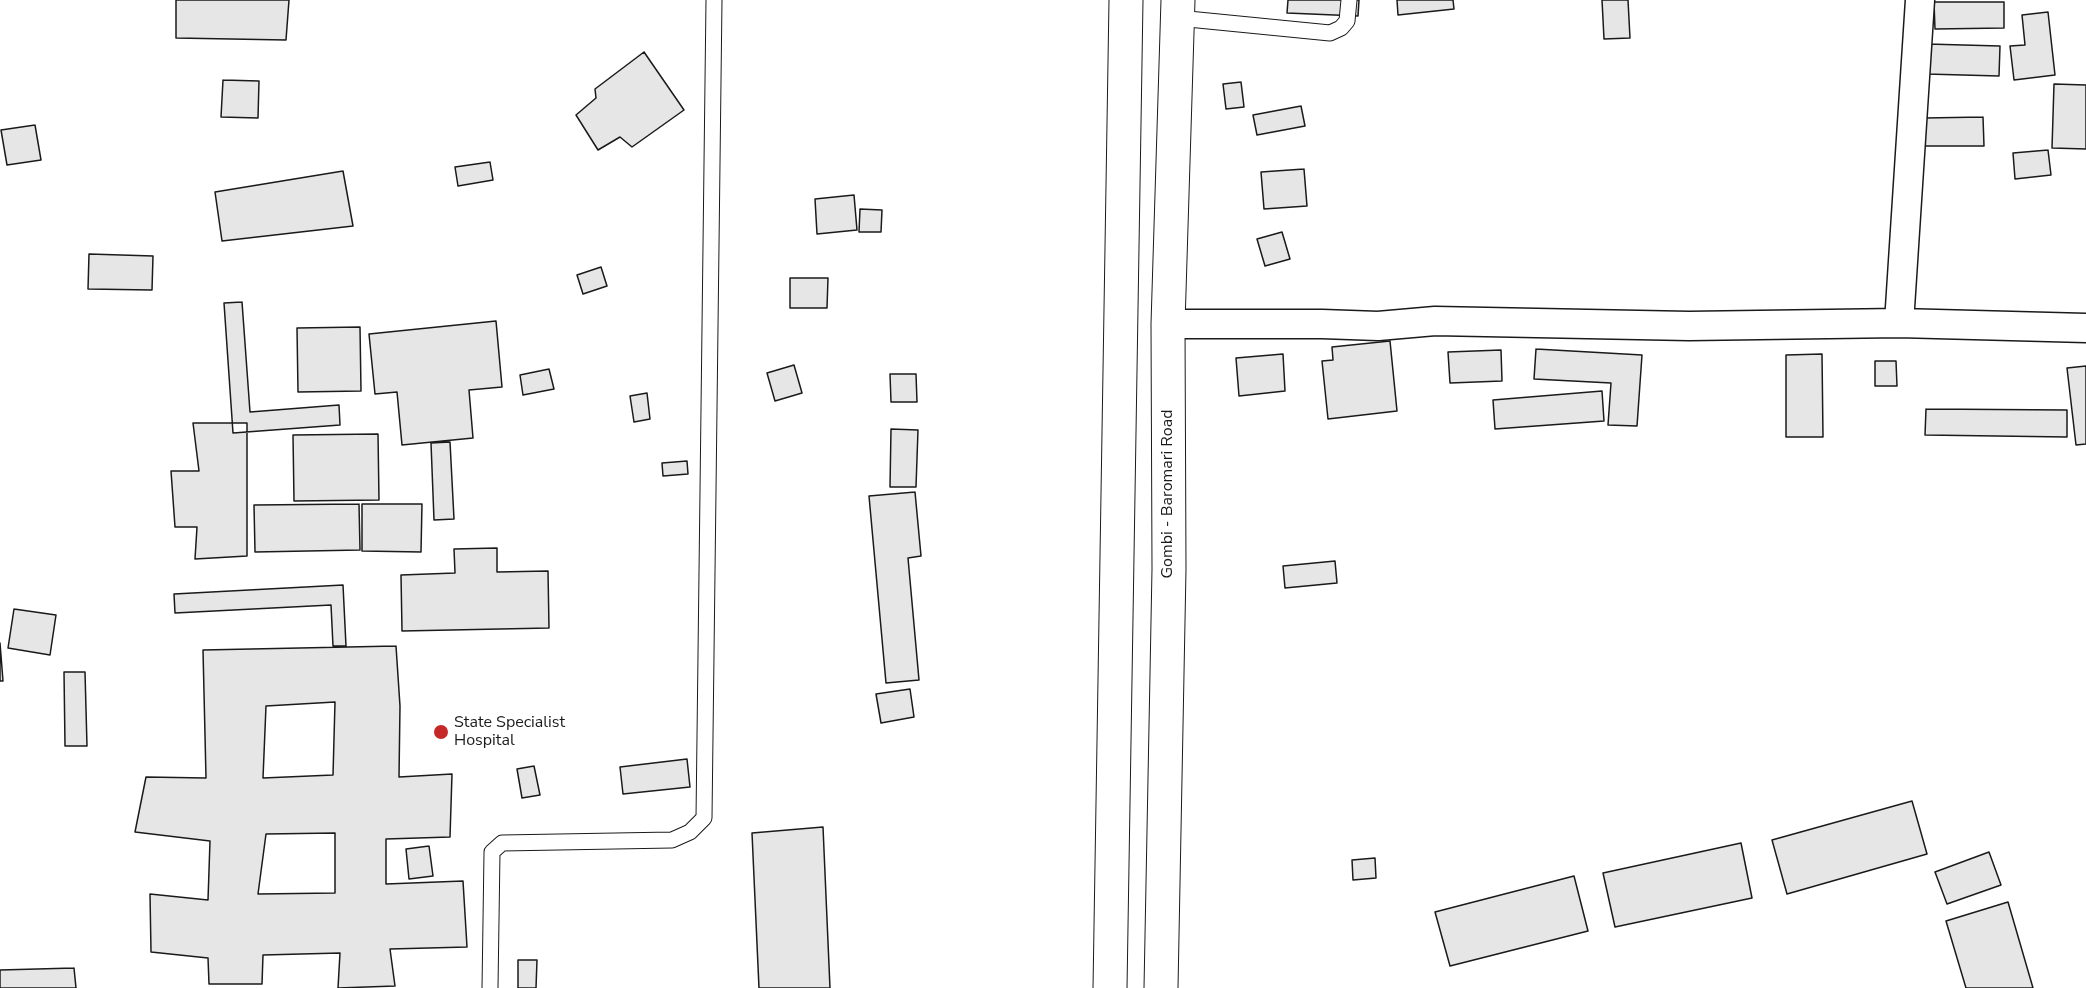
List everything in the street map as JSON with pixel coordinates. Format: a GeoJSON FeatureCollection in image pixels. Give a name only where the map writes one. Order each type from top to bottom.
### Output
{"type":"FeatureCollection","features":[{"type":"Feature","properties":{"kind":"main road"},"geometry":{"type":"LineString","coordinates":[[1110,988],[1126,0]]}},
{"type":"Feature","properties":{"kind":"main road","name":"Gombi - Baromari Road"},"geometry":{"type":"LineString","coordinates":[[1161,988],[1169,569],[1168,324],[1178,9]]}},
{"type":"Feature","properties":{"kind":"street"},"geometry":{"type":"LineString","coordinates":[[1899,323],[1920,0]]}},
{"type":"Feature","properties":{"kind":"street"},"geometry":{"type":"LineString","coordinates":[[1168,324],[1378,326],[1435,321],[1689,326],[1899,323],[2086,328]]}},
{"type":"Feature","properties":{"kind":"lane"},"geometry":{"type":"LineString","coordinates":[[490,988],[492,852],[502,843],[672,840],[690,832],[704,818],[714,0]]}},
{"type":"Feature","properties":{"kind":"lane"},"geometry":{"type":"LineString","coordinates":[[1178,9],[1330,33],[1341,28],[1347,21],[1349,0]]}},
{"type":"Feature","properties":{"kind":"building"},"geometry":{"type":"Polygon","coordinates":[[[176,0],[289,0],[286,40],[176,38],[176,0]]]}},
{"type":"Feature","properties":{"kind":"building"},"geometry":{"type":"Polygon","coordinates":[[[1288,0],[1359,0],[1358,16],[1287,13],[1288,0]]]}},
{"type":"Feature","properties":{"kind":"building"},"geometry":{"type":"Polygon","coordinates":[[[1397,0],[1453,0],[1454,9],[1398,15],[1397,0]]]}},
{"type":"Feature","properties":{"kind":"building"},"geometry":{"type":"Polygon","coordinates":[[[1602,0],[1628,0],[1630,38],[1604,39],[1602,0]]]}},
{"type":"Feature","properties":{"kind":"building"},"geometry":{"type":"Polygon","coordinates":[[[1934,2],[2004,2],[2004,28],[1935,29],[1934,2]]]}},
{"type":"Feature","properties":{"kind":"building"},"geometry":{"type":"Polygon","coordinates":[[[2048,12],[2055,75],[2014,80],[2010,46],[2025,45],[2022,15],[2048,12]]]}},
{"type":"Feature","properties":{"kind":"building"},"geometry":{"type":"Polygon","coordinates":[[[1927,44],[2000,46],[1999,76],[1926,74],[1927,44]]]}},
{"type":"Feature","properties":{"kind":"building"},"geometry":{"type":"Polygon","coordinates":[[[644,52],[684,110],[632,147],[620,137],[598,150],[576,115],[596,98],[595,89],[644,52]]]}},
{"type":"Feature","properties":{"kind":"building"},"geometry":{"type":"Polygon","coordinates":[[[223,80],[259,81],[258,118],[221,117],[223,80]]]}},
{"type":"Feature","properties":{"kind":"building"},"geometry":{"type":"Polygon","coordinates":[[[1241,82],[1244,107],[1226,109],[1223,84],[1241,82]]]}},
{"type":"Feature","properties":{"kind":"building"},"geometry":{"type":"Polygon","coordinates":[[[2054,84],[2086,85],[2086,149],[2052,148],[2054,84]]]}},
{"type":"Feature","properties":{"kind":"building"},"geometry":{"type":"Polygon","coordinates":[[[1301,106],[1305,126],[1257,135],[1253,115],[1301,106]]]}},
{"type":"Feature","properties":{"kind":"building"},"geometry":{"type":"Polygon","coordinates":[[[1983,117],[1984,146],[1925,146],[1925,118],[1983,117]]]}},
{"type":"Feature","properties":{"kind":"building"},"geometry":{"type":"Polygon","coordinates":[[[35,125],[41,160],[7,165],[1,130],[35,125]]]}},
{"type":"Feature","properties":{"kind":"building"},"geometry":{"type":"Polygon","coordinates":[[[2048,150],[2051,175],[2015,179],[2013,153],[2048,150]]]}},
{"type":"Feature","properties":{"kind":"building"},"geometry":{"type":"Polygon","coordinates":[[[490,162],[493,180],[458,186],[455,167],[490,162]]]}},
{"type":"Feature","properties":{"kind":"building"},"geometry":{"type":"Polygon","coordinates":[[[1304,169],[1307,206],[1264,209],[1261,172],[1304,169]]]}},
{"type":"Feature","properties":{"kind":"building"},"geometry":{"type":"Polygon","coordinates":[[[343,171],[353,226],[222,241],[215,192],[343,171]]]}},
{"type":"Feature","properties":{"kind":"building"},"geometry":{"type":"Polygon","coordinates":[[[854,195],[857,230],[817,234],[815,199],[854,195]]]}},
{"type":"Feature","properties":{"kind":"building"},"geometry":{"type":"Polygon","coordinates":[[[860,209],[882,210],[881,232],[859,232],[860,209]]]}},
{"type":"Feature","properties":{"kind":"building"},"geometry":{"type":"Polygon","coordinates":[[[1282,232],[1290,259],[1265,266],[1257,239],[1282,232]]]}},
{"type":"Feature","properties":{"kind":"building"},"geometry":{"type":"Polygon","coordinates":[[[89,254],[153,256],[152,290],[88,289],[89,254]]]}},
{"type":"Feature","properties":{"kind":"building"},"geometry":{"type":"Polygon","coordinates":[[[601,267],[607,286],[583,294],[577,275],[601,267]]]}},
{"type":"Feature","properties":{"kind":"building"},"geometry":{"type":"Polygon","coordinates":[[[790,278],[828,278],[827,308],[790,308],[790,278]]]}},
{"type":"Feature","properties":{"kind":"building"},"geometry":{"type":"Polygon","coordinates":[[[242,302],[250,412],[339,405],[340,425],[233,433],[224,303],[242,302]]]}},
{"type":"Feature","properties":{"kind":"building"},"geometry":{"type":"Polygon","coordinates":[[[496,321],[502,387],[469,390],[473,438],[402,445],[397,392],[375,394],[369,334],[496,321]]]}},
{"type":"Feature","properties":{"kind":"building"},"geometry":{"type":"Polygon","coordinates":[[[360,327],[361,391],[298,392],[297,328],[360,327]]]}},
{"type":"Feature","properties":{"kind":"building"},"geometry":{"type":"Polygon","coordinates":[[[1390,341],[1397,411],[1328,419],[1322,361],[1333,360],[1332,347],[1390,341]]]}},
{"type":"Feature","properties":{"kind":"building"},"geometry":{"type":"Polygon","coordinates":[[[1536,349],[1642,355],[1637,426],[1608,425],[1611,383],[1534,379],[1536,349]]]}},
{"type":"Feature","properties":{"kind":"building"},"geometry":{"type":"Polygon","coordinates":[[[1501,350],[1502,381],[1450,383],[1448,352],[1501,350]]]}},
{"type":"Feature","properties":{"kind":"building"},"geometry":{"type":"Polygon","coordinates":[[[1283,354],[1285,391],[1239,396],[1236,358],[1283,354]]]}},
{"type":"Feature","properties":{"kind":"building"},"geometry":{"type":"Polygon","coordinates":[[[1822,354],[1823,437],[1786,437],[1786,355],[1822,354]]]}},
{"type":"Feature","properties":{"kind":"building"},"geometry":{"type":"Polygon","coordinates":[[[1875,361],[1896,361],[1897,386],[1875,386],[1875,361]]]}},
{"type":"Feature","properties":{"kind":"building"},"geometry":{"type":"Polygon","coordinates":[[[794,365],[802,393],[775,401],[767,373],[794,365]]]}},
{"type":"Feature","properties":{"kind":"building"},"geometry":{"type":"Polygon","coordinates":[[[2086,366],[2086,444],[2076,445],[2067,368],[2086,366]]]}},
{"type":"Feature","properties":{"kind":"building"},"geometry":{"type":"Polygon","coordinates":[[[549,369],[554,389],[523,395],[520,375],[549,369]]]}},
{"type":"Feature","properties":{"kind":"building"},"geometry":{"type":"Polygon","coordinates":[[[890,374],[916,374],[917,402],[891,402],[890,374]]]}},
{"type":"Feature","properties":{"kind":"building"},"geometry":{"type":"Polygon","coordinates":[[[1602,391],[1604,421],[1495,429],[1493,400],[1602,391]]]}},
{"type":"Feature","properties":{"kind":"building"},"geometry":{"type":"Polygon","coordinates":[[[647,393],[650,419],[634,422],[630,396],[647,393]]]}},
{"type":"Feature","properties":{"kind":"building"},"geometry":{"type":"Polygon","coordinates":[[[1926,409],[2067,410],[2067,437],[1925,435],[1926,409]]]}},
{"type":"Feature","properties":{"kind":"building"},"geometry":{"type":"Polygon","coordinates":[[[193,423],[247,423],[247,556],[195,559],[197,527],[175,527],[171,471],[199,471],[193,423]]]}},
{"type":"Feature","properties":{"kind":"building"},"geometry":{"type":"Polygon","coordinates":[[[891,429],[918,430],[916,487],[890,487],[891,429]]]}},
{"type":"Feature","properties":{"kind":"building"},"geometry":{"type":"Polygon","coordinates":[[[378,434],[379,500],[294,501],[293,435],[378,434]]]}},
{"type":"Feature","properties":{"kind":"building"},"geometry":{"type":"Polygon","coordinates":[[[450,442],[454,519],[434,520],[431,443],[450,442]]]}},
{"type":"Feature","properties":{"kind":"building"},"geometry":{"type":"Polygon","coordinates":[[[687,461],[688,474],[663,476],[662,463],[687,461]]]}},
{"type":"Feature","properties":{"kind":"building"},"geometry":{"type":"Polygon","coordinates":[[[915,492],[921,556],[908,558],[919,680],[886,683],[869,496],[915,492]]]}},
{"type":"Feature","properties":{"kind":"building"},"geometry":{"type":"Polygon","coordinates":[[[359,504],[360,550],[255,552],[254,505],[359,504]]]}},
{"type":"Feature","properties":{"kind":"building"},"geometry":{"type":"Polygon","coordinates":[[[362,504],[422,504],[421,552],[362,551],[362,504]]]}},
{"type":"Feature","properties":{"kind":"building"},"geometry":{"type":"Polygon","coordinates":[[[497,548],[497,572],[548,571],[549,628],[402,631],[401,575],[455,573],[454,549],[497,548]]]}},
{"type":"Feature","properties":{"kind":"building"},"geometry":{"type":"Polygon","coordinates":[[[1335,561],[1337,583],[1285,588],[1283,566],[1335,561]]]}},
{"type":"Feature","properties":{"kind":"building"},"geometry":{"type":"Polygon","coordinates":[[[343,585],[346,646],[333,646],[331,605],[175,613],[174,594],[343,585]]]}},
{"type":"Feature","properties":{"kind":"building"},"geometry":{"type":"Polygon","coordinates":[[[14,609],[56,615],[50,655],[8,648],[14,609]]]}},
{"type":"Feature","properties":{"kind":"building"},"geometry":{"type":"Polygon","coordinates":[[[0,643],[3,681],[0,681],[0,643]]]}},
{"type":"Feature","properties":{"kind":"building"},"geometry":{"type":"Polygon","coordinates":[[[396,646],[400,706],[399,777],[452,774],[450,837],[386,839],[386,884],[463,881],[467,947],[390,949],[395,986],[338,988],[340,953],[263,955],[262,984],[209,984],[208,958],[151,952],[150,894],[208,900],[210,841],[135,832],[146,777],[206,778],[203,650],[396,646]],[[335,702],[266,706],[263,778],[333,775],[335,702]],[[335,833],[266,834],[258,894],[335,893],[335,833]]]}},
{"type":"Feature","properties":{"kind":"building"},"geometry":{"type":"Polygon","coordinates":[[[64,672],[85,672],[87,746],[65,746],[64,672]]]}},
{"type":"Feature","properties":{"kind":"building"},"geometry":{"type":"Polygon","coordinates":[[[910,689],[914,717],[881,723],[876,694],[910,689]]]}},
{"type":"Feature","properties":{"kind":"building"},"geometry":{"type":"Polygon","coordinates":[[[687,759],[690,787],[623,794],[620,767],[687,759]]]}},
{"type":"Feature","properties":{"kind":"building"},"geometry":{"type":"Polygon","coordinates":[[[534,766],[540,795],[522,798],[517,769],[534,766]]]}},
{"type":"Feature","properties":{"kind":"building"},"geometry":{"type":"Polygon","coordinates":[[[1912,801],[1927,854],[1787,894],[1772,840],[1912,801]]]}},
{"type":"Feature","properties":{"kind":"building"},"geometry":{"type":"Polygon","coordinates":[[[823,827],[830,988],[759,988],[752,833],[823,827]]]}},
{"type":"Feature","properties":{"kind":"building"},"geometry":{"type":"Polygon","coordinates":[[[1741,843],[1752,898],[1615,927],[1603,873],[1741,843]]]}},
{"type":"Feature","properties":{"kind":"building"},"geometry":{"type":"Polygon","coordinates":[[[429,846],[433,876],[409,879],[406,849],[429,846]]]}},
{"type":"Feature","properties":{"kind":"building"},"geometry":{"type":"Polygon","coordinates":[[[1989,852],[2001,885],[1947,904],[1935,872],[1989,852]]]}},
{"type":"Feature","properties":{"kind":"building"},"geometry":{"type":"Polygon","coordinates":[[[1375,858],[1376,878],[1353,880],[1352,860],[1375,858]]]}},
{"type":"Feature","properties":{"kind":"building"},"geometry":{"type":"Polygon","coordinates":[[[1574,876],[1588,931],[1450,966],[1435,912],[1574,876]]]}},
{"type":"Feature","properties":{"kind":"building"},"geometry":{"type":"Polygon","coordinates":[[[2008,902],[2033,988],[1966,988],[1946,921],[2008,902]]]}},
{"type":"Feature","properties":{"kind":"building"},"geometry":{"type":"Polygon","coordinates":[[[518,960],[537,960],[536,988],[518,988],[518,960]]]}},
{"type":"Feature","properties":{"kind":"building"},"geometry":{"type":"Polygon","coordinates":[[[74,968],[76,988],[0,988],[0,970],[74,968]]]}},
{"type":"Feature","properties":{"kind":"place","name":"State Specialist Hospital"},"geometry":{"type":"Point","coordinates":[441,732]}}]}
